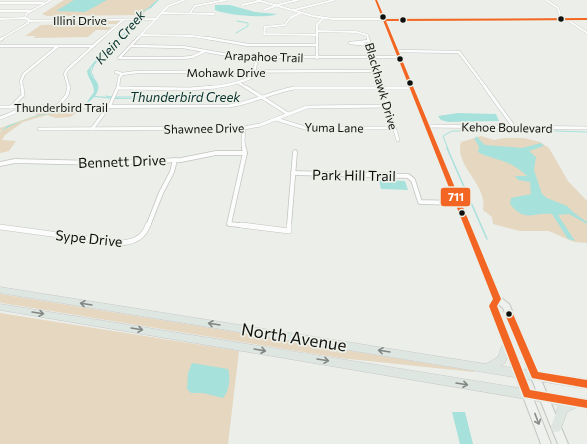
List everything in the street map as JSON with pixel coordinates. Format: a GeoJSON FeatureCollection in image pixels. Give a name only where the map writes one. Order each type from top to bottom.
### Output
{"type":"FeatureCollection","features":[{"type":"Feature","properties":{"kind":"main road","name":"North Avenue"},"geometry":{"type":"LineString","coordinates":[[0,290],[587,384]]}},
{"type":"Feature","properties":{"kind":"main road","name":"North Avenue"},"geometry":{"type":"LineString","coordinates":[[0,307],[582,403]]}},
{"type":"Feature","properties":{"kind":"main road"},"geometry":{"type":"LineString","coordinates":[[487,367],[500,362],[504,358],[505,349],[508,346]]}},
{"type":"Feature","properties":{"kind":"main road"},"geometry":{"type":"LineString","coordinates":[[556,426],[563,409],[582,403]]}},
{"type":"Feature","properties":{"kind":"street"},"geometry":{"type":"LineString","coordinates":[[25,18],[26,14],[51,0]]}},
{"type":"Feature","properties":{"kind":"street"},"geometry":{"type":"LineString","coordinates":[[184,0],[171,4],[120,58],[182,58],[192,57],[205,51]]}},
{"type":"Feature","properties":{"kind":"street"},"geometry":{"type":"LineString","coordinates":[[190,13],[198,5],[226,0]]}},
{"type":"Feature","properties":{"kind":"street"},"geometry":{"type":"LineString","coordinates":[[257,0],[322,18],[384,20],[587,19]]}},
{"type":"Feature","properties":{"kind":"street"},"geometry":{"type":"LineString","coordinates":[[264,10],[298,0]]}},
{"type":"Feature","properties":{"kind":"street"},"geometry":{"type":"LineString","coordinates":[[292,10],[334,0]]}},
{"type":"Feature","properties":{"kind":"street"},"geometry":{"type":"LineString","coordinates":[[376,0],[496,298],[506,306],[563,444]]}},
{"type":"Feature","properties":{"kind":"street"},"geometry":{"type":"LineString","coordinates":[[546,0],[557,7],[558,13],[587,33]]}},
{"type":"Feature","properties":{"kind":"street"},"geometry":{"type":"LineString","coordinates":[[242,5],[260,1]]}},
{"type":"Feature","properties":{"kind":"street"},"geometry":{"type":"LineString","coordinates":[[0,3],[45,4]]}},
{"type":"Feature","properties":{"kind":"street"},"geometry":{"type":"LineString","coordinates":[[0,11],[32,11]]}},
{"type":"Feature","properties":{"kind":"street"},"geometry":{"type":"LineString","coordinates":[[162,13],[214,14]]}},
{"type":"Feature","properties":{"kind":"street"},"geometry":{"type":"LineString","coordinates":[[300,13],[290,18],[285,25],[266,26],[264,35],[317,35]]}},
{"type":"Feature","properties":{"kind":"street"},"geometry":{"type":"LineString","coordinates":[[0,20],[25,18],[29,21],[0,40]]}},
{"type":"Feature","properties":{"kind":"street"},"geometry":{"type":"LineString","coordinates":[[317,58],[317,23],[322,18]]}},
{"type":"Feature","properties":{"kind":"street","name":"Illini Drive"},"geometry":{"type":"LineString","coordinates":[[29,21],[156,19]]}},
{"type":"Feature","properties":{"kind":"street"},"geometry":{"type":"LineString","coordinates":[[57,107],[67,96],[69,90],[69,84],[65,72],[124,20]]}},
{"type":"Feature","properties":{"kind":"street","name":"Blackhawk Drive"},"geometry":{"type":"LineString","coordinates":[[317,31],[367,33],[398,140]]}},
{"type":"Feature","properties":{"kind":"street"},"geometry":{"type":"LineString","coordinates":[[142,35],[192,36],[248,45],[317,45]]}},
{"type":"Feature","properties":{"kind":"street"},"geometry":{"type":"LineString","coordinates":[[370,43],[350,43],[370,43]]}},
{"type":"Feature","properties":{"kind":"street"},"geometry":{"type":"LineString","coordinates":[[0,46],[94,46]]}},
{"type":"Feature","properties":{"kind":"street"},"geometry":{"type":"LineString","coordinates":[[11,107],[23,95],[21,81],[24,74],[58,46]]}},
{"type":"Feature","properties":{"kind":"street","name":"Arapahoe Trail"},"geometry":{"type":"LineString","coordinates":[[131,46],[174,46],[228,56],[257,58],[399,57]]}},
{"type":"Feature","properties":{"kind":"street"},"geometry":{"type":"LineString","coordinates":[[396,51],[459,52],[514,127]]}},
{"type":"Feature","properties":{"kind":"street"},"geometry":{"type":"LineString","coordinates":[[119,88],[211,88],[239,83],[253,77],[257,58]]}},
{"type":"Feature","properties":{"kind":"street","name":"Mohawk Drive"},"geometry":{"type":"LineString","coordinates":[[122,74],[137,72],[378,71]]}},
{"type":"Feature","properties":{"kind":"street"},"geometry":{"type":"LineString","coordinates":[[92,129],[119,88],[119,78],[122,74],[116,72]]}},
{"type":"Feature","properties":{"kind":"street","name":"Yuma Lane"},"geometry":{"type":"LineString","coordinates":[[239,83],[288,114]]}},
{"type":"Feature","properties":{"kind":"street","name":"Thunderbird Trail"},"geometry":{"type":"LineString","coordinates":[[0,107],[229,106],[245,104],[282,90],[294,88],[411,88]]}},
{"type":"Feature","properties":{"kind":"street","name":"Shawnee Drive"},"geometry":{"type":"LineString","coordinates":[[40,129],[244,128],[255,126],[312,106],[388,106]]}},
{"type":"Feature","properties":{"kind":"street"},"geometry":{"type":"LineString","coordinates":[[0,118],[27,107]]}},
{"type":"Feature","properties":{"kind":"street","name":"Yuma Lane"},"geometry":{"type":"LineString","coordinates":[[276,119],[305,128],[394,128]]}},
{"type":"Feature","properties":{"kind":"street","name":"Kehoe Boulevard"},"geometry":{"type":"LineString","coordinates":[[426,126],[587,128]]}},
{"type":"Feature","properties":{"kind":"street"},"geometry":{"type":"LineString","coordinates":[[244,128],[243,140],[245,152],[229,224],[289,231],[295,152]]}},
{"type":"Feature","properties":{"kind":"street","name":"Bennett Drive"},"geometry":{"type":"LineString","coordinates":[[0,164],[15,161],[101,163],[175,160],[194,158],[216,153],[245,152]]}},
{"type":"Feature","properties":{"kind":"street","name":"Sype Drive"},"geometry":{"type":"LineString","coordinates":[[0,227],[113,243],[131,242],[142,236],[146,231],[161,193],[172,172],[175,160]]}},
{"type":"Feature","properties":{"kind":"street","name":"Park Hill Trail"},"geometry":{"type":"LineString","coordinates":[[293,173],[408,176],[413,180],[420,202],[458,203]]}},
{"type":"Feature","properties":{"kind":"street"},"geometry":{"type":"LineString","coordinates":[[496,298],[493,306],[546,444]]}},
{"type":"Feature","properties":{"kind":"shaded area"},"geometry":{"type":"Polygon","coordinates":[[[64,0],[157,0],[142,15],[47,16],[42,14],[64,0]]]}},
{"type":"Feature","properties":{"kind":"shaded area"},"geometry":{"type":"Polygon","coordinates":[[[81,20],[87,20],[81,25],[103,24],[101,27],[112,27],[108,30],[96,30],[88,37],[33,38],[36,36],[25,36],[41,25],[75,24],[81,20]]]}},
{"type":"Feature","properties":{"kind":"shaded area"},"geometry":{"type":"Polygon","coordinates":[[[106,21],[119,21],[116,24],[103,24],[106,21]]]}},
{"type":"Feature","properties":{"kind":"shaded area"},"geometry":{"type":"Polygon","coordinates":[[[27,109],[82,109],[70,117],[56,118],[47,115],[23,122],[5,135],[2,140],[16,141],[9,151],[0,153],[0,132],[7,126],[0,131],[0,128],[37,115],[27,109]]]}},
{"type":"Feature","properties":{"kind":"shaded area"},"geometry":{"type":"Polygon","coordinates":[[[481,136],[494,140],[504,138],[524,138],[540,142],[549,148],[568,181],[587,201],[587,243],[574,242],[549,231],[520,231],[493,224],[492,217],[483,210],[481,192],[466,168],[460,151],[461,142],[481,136]]]}},
{"type":"Feature","properties":{"kind":"shaded area"},"geometry":{"type":"Polygon","coordinates":[[[0,294],[474,372],[340,358],[2,303],[0,302],[0,294]]]}},
{"type":"Feature","properties":{"kind":"shaded area"},"geometry":{"type":"Polygon","coordinates":[[[0,313],[239,351],[228,444],[0,444],[0,313]]]}},
{"type":"Feature","properties":{"kind":"water"},"geometry":{"type":"Polygon","coordinates":[[[74,0],[107,0],[85,12],[56,11],[74,0]]]}},
{"type":"Feature","properties":{"kind":"water"},"geometry":{"type":"Polygon","coordinates":[[[159,0],[151,8],[142,12],[144,15],[91,68],[91,75],[98,83],[98,91],[95,96],[120,98],[254,97],[115,99],[94,97],[82,106],[70,111],[33,117],[38,115],[72,110],[87,102],[94,92],[87,71],[94,62],[141,17],[140,12],[159,0]]]}},
{"type":"Feature","properties":{"kind":"water"},"geometry":{"type":"Polygon","coordinates":[[[215,5],[230,5],[255,12],[277,14],[264,16],[237,15],[215,10],[215,5]]]}},
{"type":"Feature","properties":{"kind":"water"},"geometry":{"type":"Polygon","coordinates":[[[458,113],[496,114],[499,121],[448,122],[441,120],[438,116],[458,113]]]}},
{"type":"Feature","properties":{"kind":"water"},"geometry":{"type":"Polygon","coordinates":[[[30,118],[0,132],[7,126],[30,118]]]}},
{"type":"Feature","properties":{"kind":"water"},"geometry":{"type":"Polygon","coordinates":[[[476,136],[485,145],[522,148],[541,143],[544,146],[529,151],[536,157],[534,170],[542,194],[547,198],[567,206],[587,222],[587,224],[569,214],[558,215],[575,241],[568,239],[552,214],[525,215],[520,213],[510,204],[511,198],[531,194],[530,182],[518,180],[515,176],[527,176],[509,163],[478,152],[479,147],[474,138],[476,138],[476,136]]]}},
{"type":"Feature","properties":{"kind":"water"},"geometry":{"type":"Polygon","coordinates":[[[379,180],[405,181],[408,190],[381,189],[379,180]]]}},
{"type":"Feature","properties":{"kind":"water"},"geometry":{"type":"Polygon","coordinates":[[[192,363],[228,369],[229,384],[227,392],[223,398],[203,393],[191,393],[187,389],[188,373],[192,363]]]}},
{"type":"Feature","properties":{"kind":"water"},"geometry":{"type":"Polygon","coordinates":[[[452,412],[465,412],[473,444],[460,444],[452,412]]]}},
{"type":"Feature","properties":{"kind":"waterway"},"geometry":{"type":"LineString","coordinates":[[236,33],[248,26],[248,23],[237,21]]}},
{"type":"Feature","properties":{"kind":"waterway","name":"Klein Creek"},"geometry":{"type":"LineString","coordinates":[[94,65],[91,72],[94,77]]}},
{"type":"Feature","properties":{"kind":"waterway","name":"Thunderbird Creek"},"geometry":{"type":"LineString","coordinates":[[106,96],[112,97]]}},
{"type":"Feature","properties":{"kind":"waterway","name":"Thunderbird Creek"},"geometry":{"type":"LineString","coordinates":[[116,97],[163,97]]}},
{"type":"Feature","properties":{"kind":"waterway","name":"Thunderbird Creek"},"geometry":{"type":"LineString","coordinates":[[173,98],[183,97]]}},
{"type":"Feature","properties":{"kind":"waterway","name":"Thunderbird Creek"},"geometry":{"type":"LineString","coordinates":[[448,149],[443,136],[452,131],[548,131]]}},
{"type":"Feature","properties":{"kind":"waterway","name":"Thunderbird Creek"},"geometry":{"type":"LineString","coordinates":[[555,131],[587,132]]}},
{"type":"Feature","properties":{"kind":"waterway"},"geometry":{"type":"LineString","coordinates":[[447,148],[487,239]]}},
{"type":"Feature","properties":{"kind":"transit line","name":"711"},"geometry":{"type":"LineString","coordinates":[[376,0],[497,299],[493,306],[527,394]]}},
{"type":"Feature","properties":{"kind":"transit line","name":"711"},"geometry":{"type":"LineString","coordinates":[[384,20],[587,19]]}},
{"type":"Feature","properties":{"kind":"transit line","name":"711"},"geometry":{"type":"LineString","coordinates":[[509,314],[535,375]]}},
{"type":"Feature","properties":{"kind":"transit line","name":"711"},"geometry":{"type":"LineString","coordinates":[[535,375],[587,384]]}},
{"type":"Feature","properties":{"kind":"transit line","name":"711"},"geometry":{"type":"LineString","coordinates":[[527,394],[587,404]]}}]}
